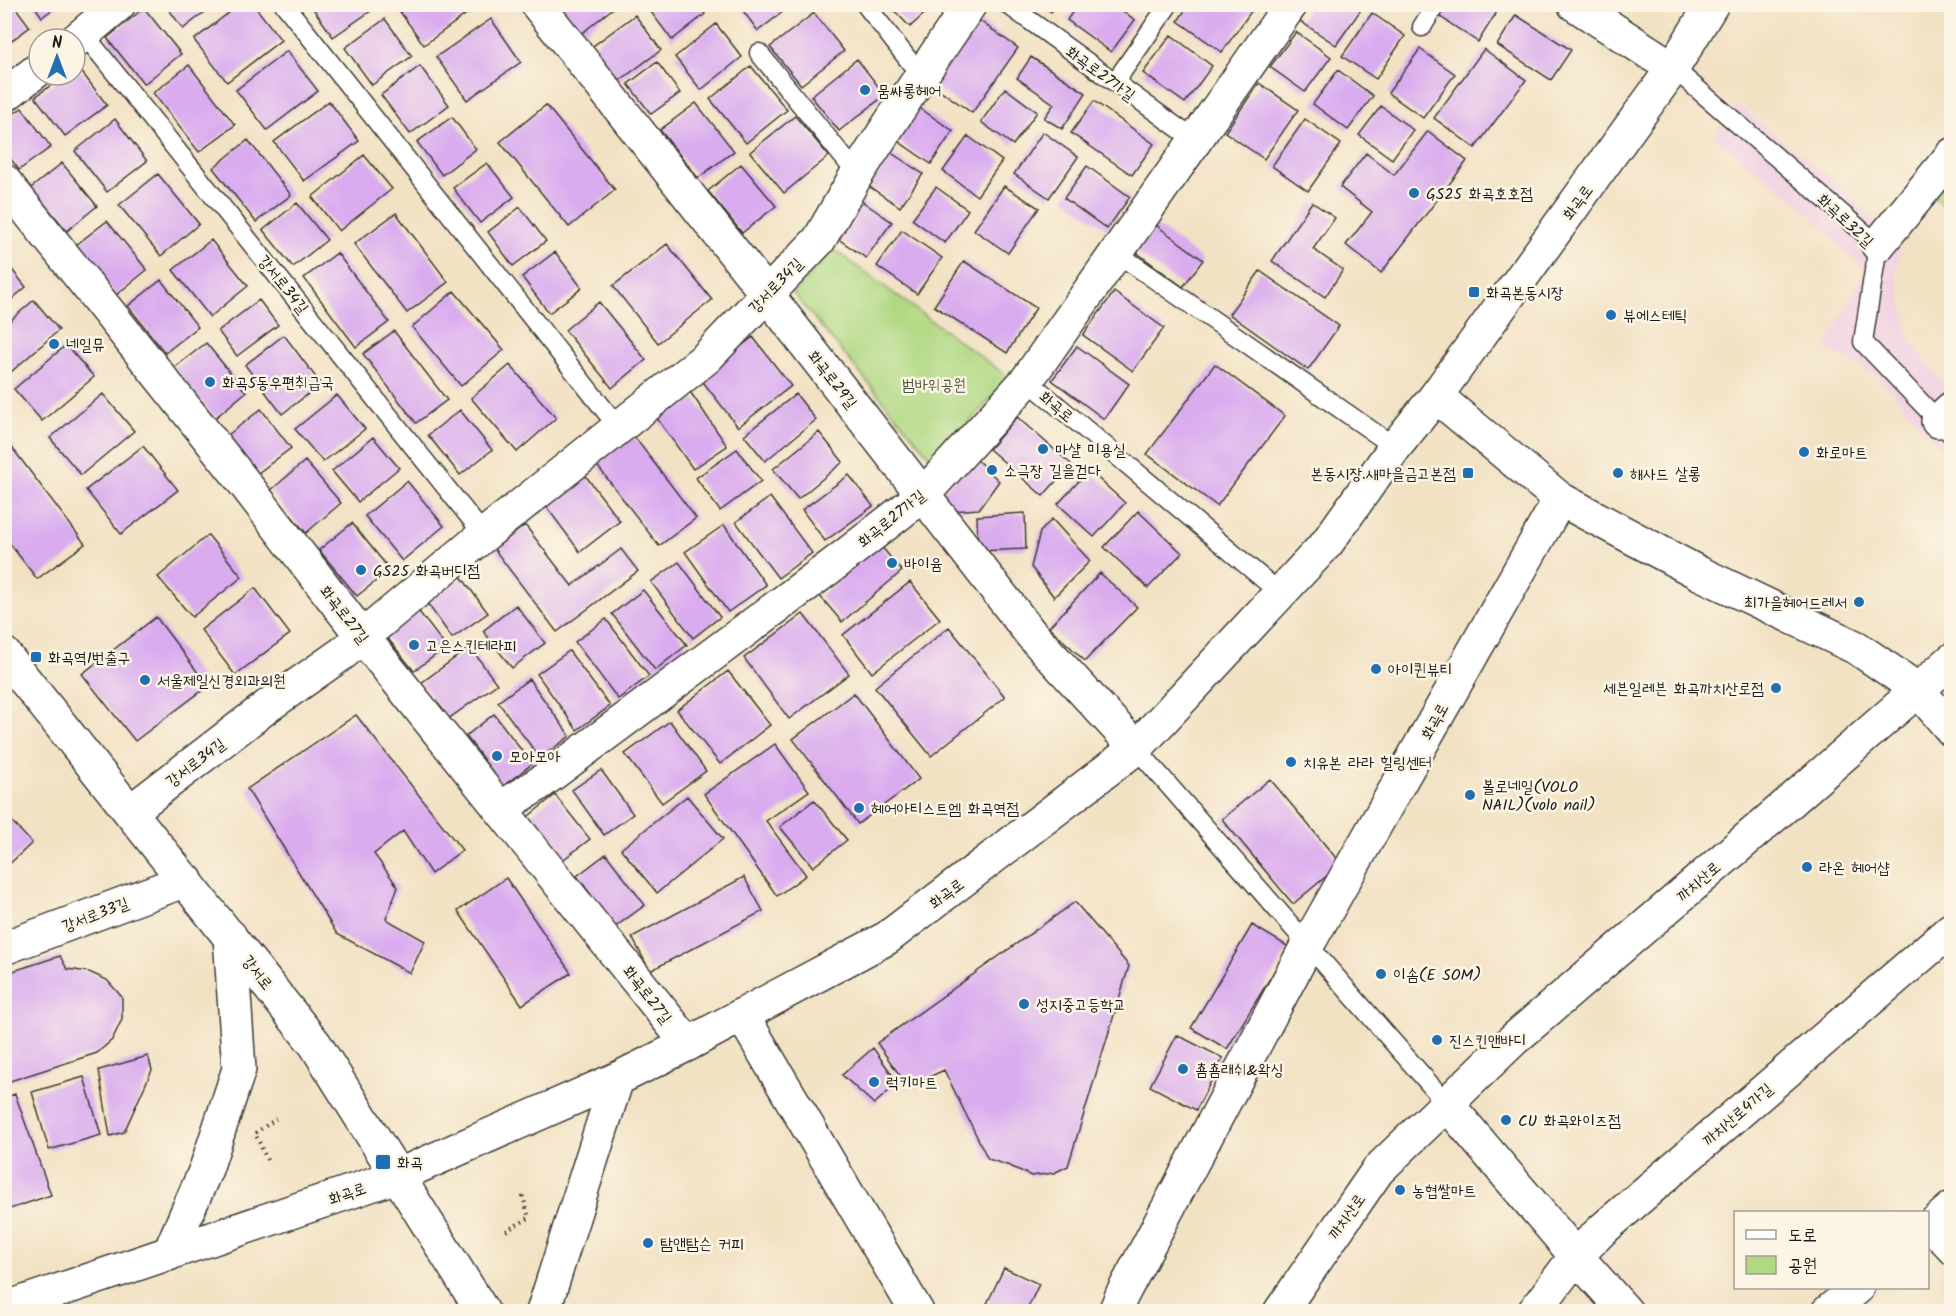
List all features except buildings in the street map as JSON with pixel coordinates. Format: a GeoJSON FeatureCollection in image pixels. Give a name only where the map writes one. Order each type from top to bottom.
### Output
{"type":"FeatureCollection","features":[{"type":"Feature","properties":{"kind":"street"},"geometry":{"type":"LineString","coordinates":[[87,31],[119,4]]}},
{"type":"Feature","properties":{"kind":"street","name":"화곡로29길"},"geometry":{"type":"LineString","coordinates":[[537,4],[766,293],[1031,634],[1136,748]]}},
{"type":"Feature","properties":{"kind":"street","name":"강서로34길"},"geometry":{"type":"LineString","coordinates":[[131,811],[269,705],[343,653],[484,535],[706,358],[819,240],[857,174],[970,4]]}},
{"type":"Feature","properties":{"kind":"street","name":"화곡로27가길"},"geometry":{"type":"LineString","coordinates":[[501,808],[559,769],[837,562],[923,495],[1027,381],[1291,4]]}},
{"type":"Feature","properties":{"kind":"street"},"geometry":{"type":"LineString","coordinates":[[1574,4],[1673,68]]}},
{"type":"Feature","properties":{"kind":"street","name":"화곡로"},"geometry":{"type":"LineString","coordinates":[[4,1310],[54,1303],[169,1254],[397,1176],[617,1079],[742,1016],[888,938],[1136,748],[1326,543],[1395,447],[1436,396],[1673,68],[1712,4]]}},
{"type":"Feature","properties":{"kind":"street"},"geometry":{"type":"LineString","coordinates":[[4,96],[27,78]]}},
{"type":"Feature","properties":{"kind":"street"},"geometry":{"type":"LineString","coordinates":[[1878,245],[1952,155]]}},
{"type":"Feature","properties":{"kind":"street","name":"화곡로27길"},"geometry":{"type":"LineString","coordinates":[[4,181],[362,636],[688,1044]]}},
{"type":"Feature","properties":{"kind":"street"},"geometry":{"type":"LineString","coordinates":[[1436,396],[1560,499],[1699,573],[1857,648],[1917,689],[1952,730]]}},
{"type":"Feature","properties":{"kind":"street","name":"화곡로"},"geometry":{"type":"LineString","coordinates":[[1115,1311],[1308,944],[1560,499]]}},
{"type":"Feature","properties":{"kind":"street","name":"강서로"},"geometry":{"type":"LineString","coordinates":[[4,654],[315,1044],[483,1311]]}},
{"type":"Feature","properties":{"kind":"street","name":"까치산로"},"geometry":{"type":"LineString","coordinates":[[1280,1311],[1378,1170],[1513,1040],[1952,660]]}},
{"type":"Feature","properties":{"kind":"street","name":"강서로33길"},"geometry":{"type":"LineString","coordinates":[[4,948],[186,880]]}},
{"type":"Feature","properties":{"kind":"street","name":"까치산로4가길"},"geometry":{"type":"LineString","coordinates":[[1534,1311],[1576,1256],[1602,1230],[1952,929]]}},
{"type":"Feature","properties":{"kind":"street"},"geometry":{"type":"LineString","coordinates":[[169,1254],[206,1169],[239,1069],[230,936]]}},
{"type":"Feature","properties":{"kind":"street"},"geometry":{"type":"LineString","coordinates":[[742,1016],[917,1311]]}},
{"type":"Feature","properties":{"kind":"street"},"geometry":{"type":"LineString","coordinates":[[543,1311],[617,1079]]}},
{"type":"Feature","properties":{"kind":"street"},"geometry":{"type":"LineString","coordinates":[[1447,1104],[1576,1256],[1626,1311]]}},
{"type":"Feature","properties":{"kind":"street"},"geometry":{"type":"LineString","coordinates":[[1929,1229],[1952,1208]]}},
{"type":"Feature","properties":{"kind":"street"},"geometry":{"type":"LineString","coordinates":[[1828,1311],[1855,1289]]}},
{"type":"Feature","properties":{"kind":"lane"},"geometry":{"type":"LineString","coordinates":[[284,4],[618,427]]}},
{"type":"Feature","properties":{"kind":"lane"},"geometry":{"type":"LineString","coordinates":[[865,4],[921,76]]}},
{"type":"Feature","properties":{"kind":"lane","name":"화곡로27가길"},"geometry":{"type":"LineString","coordinates":[[1007,4],[1196,141]]}},
{"type":"Feature","properties":{"kind":"lane"},"geometry":{"type":"LineString","coordinates":[[1115,82],[1169,4]]}},
{"type":"Feature","properties":{"kind":"lane"},"geometry":{"type":"LineString","coordinates":[[1422,27],[1436,4]]}},
{"type":"Feature","properties":{"kind":"lane","name":"강서로34길"},"geometry":{"type":"LineString","coordinates":[[87,46],[484,535]]}},
{"type":"Feature","properties":{"kind":"lane"},"geometry":{"type":"LineString","coordinates":[[759,53],[857,174]]}},
{"type":"Feature","properties":{"kind":"lane","name":"화곡로32길"},"geometry":{"type":"LineString","coordinates":[[1673,68],[1878,245],[1863,342],[1947,421]]}},
{"type":"Feature","properties":{"kind":"lane"},"geometry":{"type":"LineString","coordinates":[[1117,253],[1395,447]]}},
{"type":"Feature","properties":{"kind":"lane","name":"화곡로"},"geometry":{"type":"LineString","coordinates":[[1027,381],[1280,593]]}},
{"type":"Feature","properties":{"kind":"lane"},"geometry":{"type":"LineString","coordinates":[[1136,748],[1447,1104]]}},
{"type":"Feature","properties":{"kind":"lane"},"geometry":{"type":"LineString","coordinates":[[1929,1231],[1952,1257]]}},
{"type":"Feature","properties":{"kind":"path"},"geometry":{"type":"LineString","coordinates":[[267,1160],[255,1133],[276,1119]]}},
{"type":"Feature","properties":{"kind":"path"},"geometry":{"type":"LineString","coordinates":[[506,1231],[529,1218],[522,1193]]}},
{"type":"Feature","properties":{"kind":"shaded area"},"geometry":{"type":"Polygon","coordinates":[[[1738,105],[1835,181],[1900,248],[1896,272],[1910,341],[1951,392],[1951,460],[1879,377],[1826,348],[1864,270],[1800,204],[1714,137],[1738,105]]]}},
{"type":"Feature","properties":{"kind":"green space"},"geometry":{"type":"Polygon","coordinates":[[[1951,163],[1951,214],[1929,191],[1951,163]]]}},
{"type":"Feature","properties":{"kind":"green space","name":"범바위공원"},"geometry":{"type":"Polygon","coordinates":[[[833,249],[1010,378],[933,460],[793,293],[833,249]]]}},
{"type":"Feature","properties":{"kind":"place","name":"뭄싸롱헤어"},"geometry":{"type":"Point","coordinates":[865,90]}},
{"type":"Feature","properties":{"kind":"place","name":"GS25 화곡호호점"},"geometry":{"type":"Point","coordinates":[1414,193]}},
{"type":"Feature","properties":{"kind":"place","name":"화곡본동시장"},"geometry":{"type":"Point","coordinates":[1474,292]}},
{"type":"Feature","properties":{"kind":"place","name":"뷰에스테틱"},"geometry":{"type":"Point","coordinates":[1611,315]}},
{"type":"Feature","properties":{"kind":"place","name":"네일뮤"},"geometry":{"type":"Point","coordinates":[54,344]}},
{"type":"Feature","properties":{"kind":"place","name":"화곡5동우편취급국"},"geometry":{"type":"Point","coordinates":[210,382]}},
{"type":"Feature","properties":{"kind":"place","name":"마샬 미용실"},"geometry":{"type":"Point","coordinates":[1043,449]}},
{"type":"Feature","properties":{"kind":"place","name":"화로마트"},"geometry":{"type":"Point","coordinates":[1804,452]}},
{"type":"Feature","properties":{"kind":"place","name":"소극장 길을걷다"},"geometry":{"type":"Point","coordinates":[992,470]}},
{"type":"Feature","properties":{"kind":"place","name":"본동시장.새마을금고본점"},"geometry":{"type":"Point","coordinates":[1468,473]}},
{"type":"Feature","properties":{"kind":"place","name":"해사드 살롱"},"geometry":{"type":"Point","coordinates":[1618,473]}},
{"type":"Feature","properties":{"kind":"place","name":"바이윰"},"geometry":{"type":"Point","coordinates":[892,563]}},
{"type":"Feature","properties":{"kind":"place","name":"GS25 화곡버디점"},"geometry":{"type":"Point","coordinates":[361,570]}},
{"type":"Feature","properties":{"kind":"place","name":"최가을헤어드레서"},"geometry":{"type":"Point","coordinates":[1859,602]}},
{"type":"Feature","properties":{"kind":"place","name":"고은스킨테라피"},"geometry":{"type":"Point","coordinates":[414,645]}},
{"type":"Feature","properties":{"kind":"place","name":"화곡역1번출구"},"geometry":{"type":"Point","coordinates":[36,657]}},
{"type":"Feature","properties":{"kind":"place","name":"아이퀸뷰티"},"geometry":{"type":"Point","coordinates":[1376,669]}},
{"type":"Feature","properties":{"kind":"place","name":"서울제일신경외과의원"},"geometry":{"type":"Point","coordinates":[145,680]}},
{"type":"Feature","properties":{"kind":"place","name":"세븐일레븐 화곡까치산로점"},"geometry":{"type":"Point","coordinates":[1776,688]}},
{"type":"Feature","properties":{"kind":"place","name":"모아모아"},"geometry":{"type":"Point","coordinates":[497,756]}},
{"type":"Feature","properties":{"kind":"place","name":"치유본 라라 힐링센터"},"geometry":{"type":"Point","coordinates":[1291,762]}},
{"type":"Feature","properties":{"kind":"place","name":"볼로네일(VOLO NAIL)(volo nail)"},"geometry":{"type":"Point","coordinates":[1470,795]}},
{"type":"Feature","properties":{"kind":"place","name":"헤어아티스트엠 화곡역점"},"geometry":{"type":"Point","coordinates":[859,808]}},
{"type":"Feature","properties":{"kind":"place","name":"라온 헤어샵"},"geometry":{"type":"Point","coordinates":[1807,867]}},
{"type":"Feature","properties":{"kind":"place","name":"이솜(E SOM)"},"geometry":{"type":"Point","coordinates":[1381,974]}},
{"type":"Feature","properties":{"kind":"place","name":"성지중고등학교"},"geometry":{"type":"Point","coordinates":[1024,1004]}},
{"type":"Feature","properties":{"kind":"place","name":"진스킨앤바디"},"geometry":{"type":"Point","coordinates":[1437,1040]}},
{"type":"Feature","properties":{"kind":"place","name":"춈춈래쉬&왁싱"},"geometry":{"type":"Point","coordinates":[1183,1069]}},
{"type":"Feature","properties":{"kind":"place","name":"럭키마트"},"geometry":{"type":"Point","coordinates":[874,1082]}},
{"type":"Feature","properties":{"kind":"place","name":"CU 화곡와이즈점"},"geometry":{"type":"Point","coordinates":[1506,1120]}},
{"type":"Feature","properties":{"kind":"place","name":"화곡"},"geometry":{"type":"Point","coordinates":[383,1162]}},
{"type":"Feature","properties":{"kind":"place","name":"농협쌀마트"},"geometry":{"type":"Point","coordinates":[1400,1190]}},
{"type":"Feature","properties":{"kind":"place","name":"탐앤탐슨 커피"},"geometry":{"type":"Point","coordinates":[648,1243]}}]}
